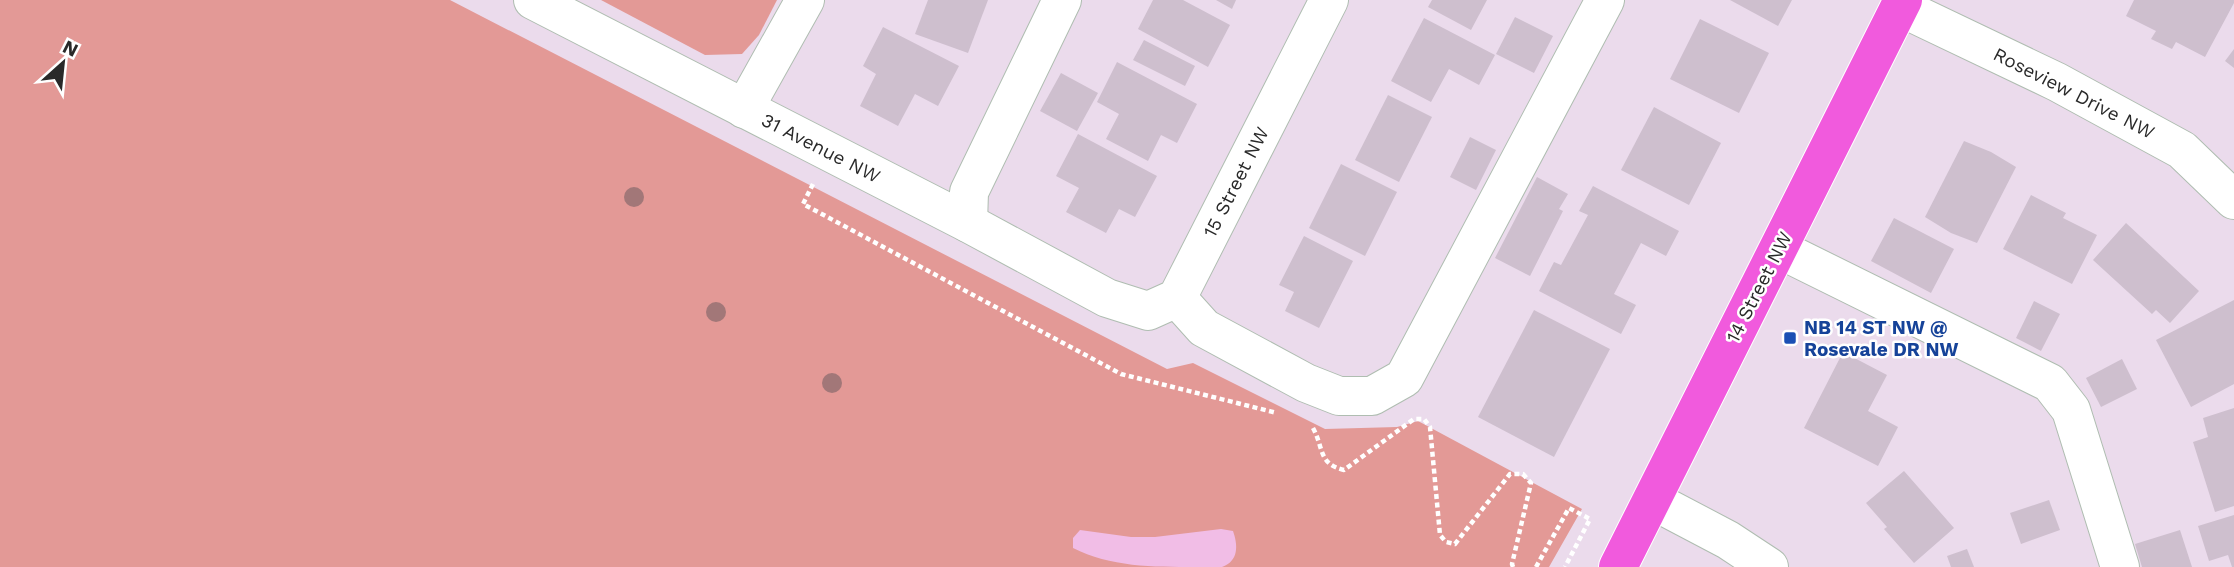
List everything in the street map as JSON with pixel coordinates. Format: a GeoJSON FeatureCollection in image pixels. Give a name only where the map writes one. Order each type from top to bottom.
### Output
{"type":"FeatureCollection","features":[{"type":"Feature","properties":{"kind":"main road","name":"14 Street NW"},"geometry":{"type":"LineString","coordinates":[[1618,567],[1903,2]]}},
{"type":"Feature","properties":{"kind":"street","name":"31 Avenue NW"},"geometry":{"type":"LineString","coordinates":[[533,0],[968,223],[1107,298],[1148,311],[1177,298]]}},
{"type":"Feature","properties":{"kind":"street"},"geometry":{"type":"LineString","coordinates":[[744,109],[805,0]]}},
{"type":"Feature","properties":{"kind":"street"},"geometry":{"type":"LineString","coordinates":[[968,223],[969,192],[1062,0]]}},
{"type":"Feature","properties":{"kind":"street","name":"15 Street NW"},"geometry":{"type":"LineString","coordinates":[[1177,298],[1329,0]]}},
{"type":"Feature","properties":{"kind":"street"},"geometry":{"type":"LineString","coordinates":[[1177,298],[1204,328],[1306,383],[1339,396],[1372,396],[1404,378],[1605,0]]}},
{"type":"Feature","properties":{"kind":"street","name":"Roseview Drive NW"},"geometry":{"type":"LineString","coordinates":[[1903,2],[2182,150],[2234,200]]}},
{"type":"Feature","properties":{"kind":"street"},"geometry":{"type":"LineString","coordinates":[[1779,248],[2050,383],[2071,410],[2120,567]]}},
{"type":"Feature","properties":{"kind":"street"},"geometry":{"type":"LineString","coordinates":[[1652,500],[1728,540],[1769,567]]}},
{"type":"Feature","properties":{"kind":"path"},"geometry":{"type":"LineString","coordinates":[[830,152],[803,204],[1121,374],[1290,416]]}},
{"type":"Feature","properties":{"kind":"path"},"geometry":{"type":"LineString","coordinates":[[1312,426],[1325,460],[1332,468],[1344,470],[1414,419],[1424,419],[1430,427],[1440,535],[1446,542],[1455,544],[1510,474],[1523,474],[1531,484],[1513,567]]}},
{"type":"Feature","properties":{"kind":"path"},"geometry":{"type":"LineString","coordinates":[[1536,567],[1569,508],[1590,519],[1565,567]]}},
{"type":"Feature","properties":{"kind":"shaded area"},"geometry":{"type":"Polygon","coordinates":[[[0,0],[450,0],[1167,369],[1193,363],[1325,429],[1397,427],[1418,421],[1582,509],[1549,567],[0,567],[0,0]]]}},
{"type":"Feature","properties":{"kind":"shaded area"},"geometry":{"type":"Polygon","coordinates":[[[601,0],[777,0],[759,35],[742,54],[705,55],[601,0]]]}},
{"type":"Feature","properties":{"kind":"sand"},"geometry":{"type":"Polygon","coordinates":[[[1221,529],[1233,531],[1236,542],[1232,561],[1222,567],[1132,565],[1102,559],[1073,548],[1073,538],[1080,530],[1131,537],[1155,537],[1221,529]]]}},
{"type":"Feature","properties":{"kind":"building"},"geometry":{"type":"Polygon","coordinates":[[[928,0],[988,0],[968,53],[915,34],[928,0]]]}},
{"type":"Feature","properties":{"kind":"building"},"geometry":{"type":"Polygon","coordinates":[[[1153,0],[1183,0],[1230,25],[1208,67],[1138,29],[1153,0]]]}},
{"type":"Feature","properties":{"kind":"building"},"geometry":{"type":"Polygon","coordinates":[[[1216,0],[1236,0],[1232,9],[1216,0]]]}},
{"type":"Feature","properties":{"kind":"building"},"geometry":{"type":"Polygon","coordinates":[[[1432,0],[1487,0],[1471,30],[1428,7],[1432,0]]]}},
{"type":"Feature","properties":{"kind":"building"},"geometry":{"type":"Polygon","coordinates":[[[1730,0],[1792,0],[1778,26],[1730,0]]]}},
{"type":"Feature","properties":{"kind":"building"},"geometry":{"type":"Polygon","coordinates":[[[2134,0],[2234,0],[2234,3],[2205,57],[2176,42],[2172,49],[2151,39],[2156,31],[2126,16],[2134,0]]]}},
{"type":"Feature","properties":{"kind":"building"},"geometry":{"type":"Polygon","coordinates":[[[1515,17],[1553,36],[1534,73],[1496,54],[1515,17]]]}},
{"type":"Feature","properties":{"kind":"building"},"geometry":{"type":"Polygon","coordinates":[[[1424,18],[1495,55],[1479,85],[1449,69],[1431,102],[1391,81],[1424,18]]]}},
{"type":"Feature","properties":{"kind":"building"},"geometry":{"type":"Polygon","coordinates":[[[1700,19],[1769,53],[1739,113],[1670,79],[1700,19]]]}},
{"type":"Feature","properties":{"kind":"building"},"geometry":{"type":"Polygon","coordinates":[[[883,27],[959,66],[938,106],[915,94],[898,126],[860,106],[876,74],[863,66],[883,27]]]}},
{"type":"Feature","properties":{"kind":"building"},"geometry":{"type":"Polygon","coordinates":[[[1144,40],[1195,66],[1185,86],[1133,60],[1144,40]]]}},
{"type":"Feature","properties":{"kind":"building"},"geometry":{"type":"Polygon","coordinates":[[[2234,49],[2234,68],[2225,61],[2234,49]]]}},
{"type":"Feature","properties":{"kind":"building"},"geometry":{"type":"Polygon","coordinates":[[[1117,62],[1197,104],[1177,143],[1161,135],[1148,161],[1106,139],[1119,114],[1097,102],[1117,62]]]}},
{"type":"Feature","properties":{"kind":"building"},"geometry":{"type":"Polygon","coordinates":[[[1061,73],[1098,93],[1077,131],[1040,111],[1061,73]]]}},
{"type":"Feature","properties":{"kind":"building"},"geometry":{"type":"Polygon","coordinates":[[[1388,95],[1432,117],[1399,182],[1355,160],[1388,95]]]}},
{"type":"Feature","properties":{"kind":"building"},"geometry":{"type":"Polygon","coordinates":[[[1654,107],[1721,143],[1689,205],[1621,170],[1654,107]]]}},
{"type":"Feature","properties":{"kind":"building"},"geometry":{"type":"Polygon","coordinates":[[[1078,134],[1157,176],[1135,217],[1119,209],[1106,233],[1066,212],[1079,188],[1056,176],[1078,134]]]}},
{"type":"Feature","properties":{"kind":"building"},"geometry":{"type":"Polygon","coordinates":[[[1470,137],[1496,150],[1476,190],[1450,177],[1470,137]]]}},
{"type":"Feature","properties":{"kind":"building"},"geometry":{"type":"Polygon","coordinates":[[[1964,141],[1991,152],[2016,167],[1977,243],[1951,233],[1925,217],[1964,141]]]}},
{"type":"Feature","properties":{"kind":"building"},"geometry":{"type":"Polygon","coordinates":[[[1341,164],[1397,192],[1365,256],[1309,228],[1341,164]]]}},
{"type":"Feature","properties":{"kind":"building"},"geometry":{"type":"Polygon","coordinates":[[[1537,177],[1568,194],[1559,209],[1563,211],[1530,276],[1495,258],[1537,177]]]}},
{"type":"Feature","properties":{"kind":"building"},"geometry":{"type":"Polygon","coordinates":[[[1593,186],[1679,231],[1666,256],[1641,243],[1614,294],[1636,305],[1621,334],[1539,291],[1554,262],[1561,265],[1588,215],[1579,211],[1593,186]]]}},
{"type":"Feature","properties":{"kind":"building"},"geometry":{"type":"Polygon","coordinates":[[[2031,195],[2066,213],[2063,218],[2097,235],[2072,284],[2003,249],[2031,195]]]}},
{"type":"Feature","properties":{"kind":"building"},"geometry":{"type":"Polygon","coordinates":[[[1894,218],[1954,249],[1931,293],[1871,261],[1894,218]]]}},
{"type":"Feature","properties":{"kind":"building"},"geometry":{"type":"Polygon","coordinates":[[[2126,223],[2199,291],[2170,323],[2156,310],[2152,314],[2093,260],[2126,223]]]}},
{"type":"Feature","properties":{"kind":"building"},"geometry":{"type":"Polygon","coordinates":[[[1304,236],[1353,261],[1319,328],[1285,311],[1294,292],[1279,285],[1304,236]]]}},
{"type":"Feature","properties":{"kind":"building"},"geometry":{"type":"Polygon","coordinates":[[[2234,300],[2234,384],[2191,407],[2156,340],[2234,300]]]}},
{"type":"Feature","properties":{"kind":"building"},"geometry":{"type":"Polygon","coordinates":[[[2034,301],[2060,314],[2041,351],[2016,338],[2034,301]]]}},
{"type":"Feature","properties":{"kind":"building"},"geometry":{"type":"Polygon","coordinates":[[[1534,310],[1610,349],[1554,457],[1478,417],[1534,310]]]}},
{"type":"Feature","properties":{"kind":"building"},"geometry":{"type":"Polygon","coordinates":[[[1843,352],[1887,375],[1868,411],[1898,427],[1878,466],[1804,428],[1843,352]]]}},
{"type":"Feature","properties":{"kind":"building"},"geometry":{"type":"Polygon","coordinates":[[[2122,359],[2137,389],[2101,407],[2086,378],[2122,359]]]}},
{"type":"Feature","properties":{"kind":"building"},"geometry":{"type":"Polygon","coordinates":[[[2234,408],[2234,506],[2215,512],[2193,442],[2208,437],[2203,418],[2234,408]]]}},
{"type":"Feature","properties":{"kind":"building"},"geometry":{"type":"Polygon","coordinates":[[[1904,471],[1954,528],[1914,563],[1884,529],[1887,527],[1866,503],[1904,471]]]}},
{"type":"Feature","properties":{"kind":"building"},"geometry":{"type":"Polygon","coordinates":[[[2049,500],[2060,530],[2021,544],[2010,513],[2049,500]]]}},
{"type":"Feature","properties":{"kind":"building"},"geometry":{"type":"Polygon","coordinates":[[[2234,515],[2234,567],[2228,555],[2209,561],[2198,526],[2234,515]]]}},
{"type":"Feature","properties":{"kind":"building"},"geometry":{"type":"Polygon","coordinates":[[[2180,530],[2192,567],[2142,567],[2135,544],[2180,530]]]}},
{"type":"Feature","properties":{"kind":"building"},"geometry":{"type":"Polygon","coordinates":[[[1967,549],[1974,567],[1951,567],[1947,556],[1967,549]]]}},
{"type":"Feature","properties":{"kind":"place","name":"NB 14 ST NW @ Rosevale DR NW"},"geometry":{"type":"Point","coordinates":[1790,338]}}]}
